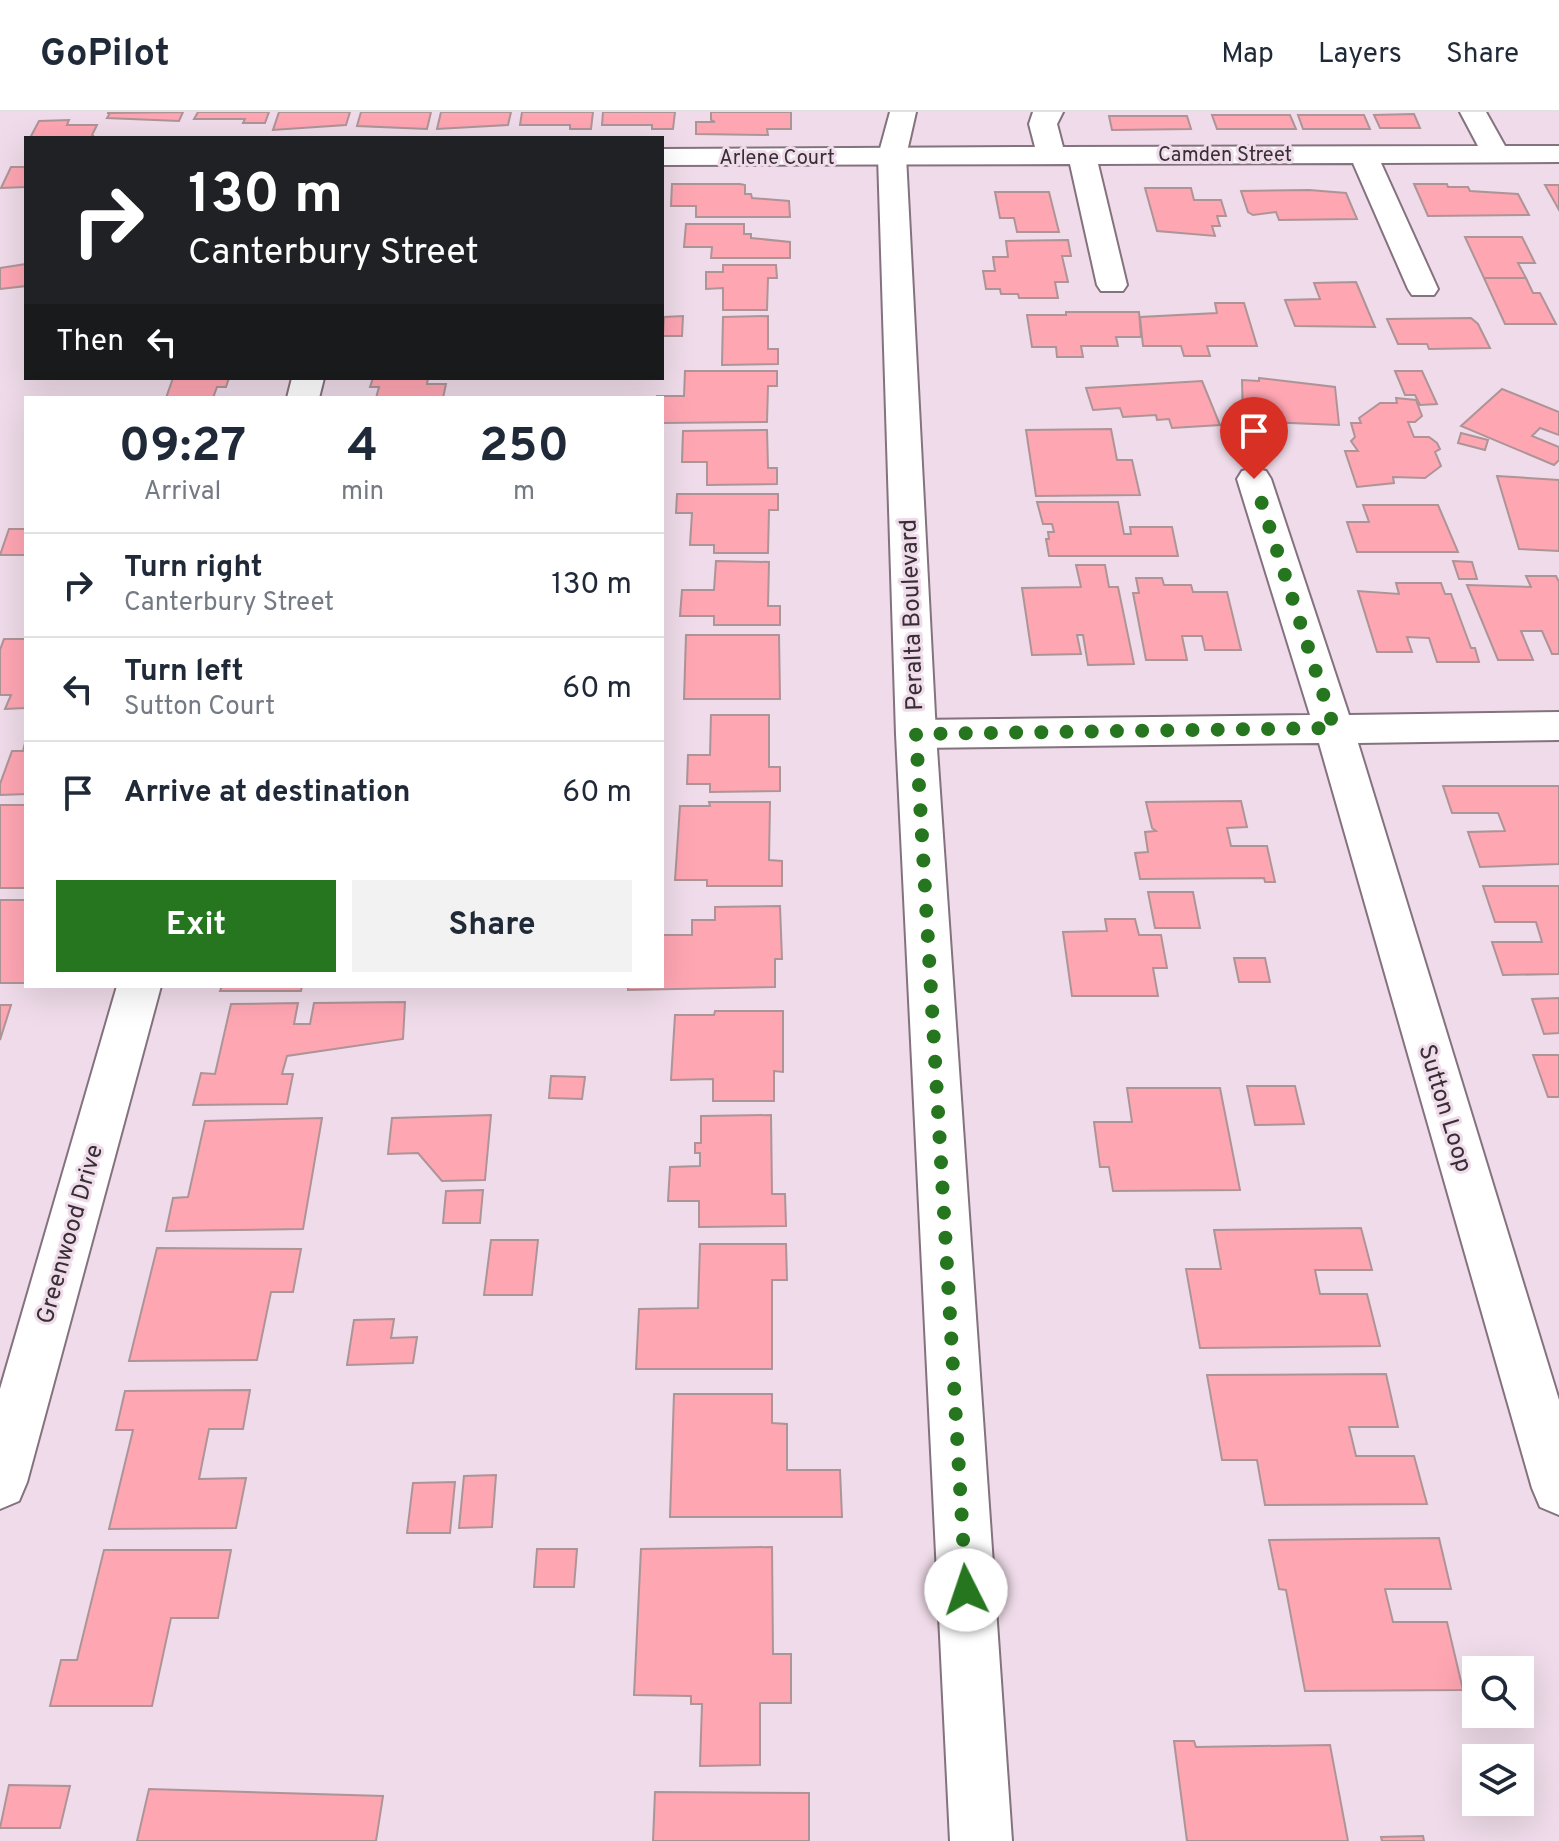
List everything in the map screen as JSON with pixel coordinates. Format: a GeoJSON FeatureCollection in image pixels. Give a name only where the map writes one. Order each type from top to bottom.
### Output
{"type":"FeatureCollection","features":[{"type":"Feature","properties":{"kind":"street","name":"Peralta Boulevard"},"geometry":{"type":"LineString","coordinates":[[876,112],[892,156]]}},
{"type":"Feature","properties":{"kind":"street","name":"Peralta Boulevard"},"geometry":{"type":"LineString","coordinates":[[903,112],[892,156],[916,734],[981,1841]]}},
{"type":"Feature","properties":{"kind":"street"},"geometry":{"type":"LineString","coordinates":[[1050,112],[1045,114],[1043,124],[1051,155]]}},
{"type":"Feature","properties":{"kind":"street"},"geometry":{"type":"LineString","coordinates":[[1473,112],[1496,154]]}},
{"type":"Feature","properties":{"kind":"street"},"geometry":{"type":"LineString","coordinates":[[1363,154],[1423,289]]}},
{"type":"Feature","properties":{"kind":"street","name":"Camden Street"},"geometry":{"type":"LineString","coordinates":[[892,156],[1559,154]]}},
{"type":"Feature","properties":{"kind":"street"},"geometry":{"type":"LineString","coordinates":[[1082,155],[1112,285]]}},
{"type":"Feature","properties":{"kind":"street","name":"Arlene Court"},"geometry":{"type":"LineString","coordinates":[[664,157],[892,156]]}},
{"type":"Feature","properties":{"kind":"street","name":"Sutton Loop"},"geometry":{"type":"LineString","coordinates":[[1254,479],[1334,728],[1559,1488]]}},
{"type":"Feature","properties":{"kind":"street"},"geometry":{"type":"LineString","coordinates":[[916,734],[1559,726]]}},
{"type":"Feature","properties":{"kind":"street","name":"Greenwood Drive"},"geometry":{"type":"LineString","coordinates":[[0,1482],[138,988]]}},
{"type":"Feature","properties":{"kind":"building"},"geometry":{"type":"Polygon","coordinates":[[[183,112],[179,121],[107,118],[110,113],[107,113],[183,112]]]}},
{"type":"Feature","properties":{"kind":"building"},"geometry":{"type":"Polygon","coordinates":[[[198,112],[269,112],[265,123],[243,123],[245,119],[194,119],[198,112]]]}},
{"type":"Feature","properties":{"kind":"building"},"geometry":{"type":"Polygon","coordinates":[[[279,112],[350,112],[346,125],[273,130],[279,112]]]}},
{"type":"Feature","properties":{"kind":"building"},"geometry":{"type":"Polygon","coordinates":[[[361,112],[431,112],[427,129],[357,126],[361,112]]]}},
{"type":"Feature","properties":{"kind":"building"},"geometry":{"type":"Polygon","coordinates":[[[441,112],[511,112],[508,125],[437,129],[441,112]]]}},
{"type":"Feature","properties":{"kind":"building"},"geometry":{"type":"Polygon","coordinates":[[[522,112],[593,112],[591,129],[570,129],[570,125],[520,125],[522,112]]]}},
{"type":"Feature","properties":{"kind":"building"},"geometry":{"type":"Polygon","coordinates":[[[603,112],[675,112],[673,129],[652,129],[652,125],[602,125],[603,112]]]}},
{"type":"Feature","properties":{"kind":"building"},"geometry":{"type":"Polygon","coordinates":[[[711,112],[791,112],[791,129],[767,129],[768,135],[696,134],[696,122],[715,122],[711,120],[711,112]]]}},
{"type":"Feature","properties":{"kind":"building"},"geometry":{"type":"Polygon","coordinates":[[[1414,114],[1420,128],[1380,128],[1374,115],[1414,114]]]}},
{"type":"Feature","properties":{"kind":"building"},"geometry":{"type":"Polygon","coordinates":[[[1212,115],[1290,115],[1296,129],[1217,129],[1212,115]]]}},
{"type":"Feature","properties":{"kind":"building"},"geometry":{"type":"Polygon","coordinates":[[[1298,115],[1364,115],[1370,129],[1303,129],[1298,115]]]}},
{"type":"Feature","properties":{"kind":"building"},"geometry":{"type":"Polygon","coordinates":[[[1109,116],[1187,116],[1191,129],[1112,130],[1109,116]]]}},
{"type":"Feature","properties":{"kind":"building"},"geometry":{"type":"Polygon","coordinates":[[[69,120],[67,125],[97,125],[93,136],[31,136],[39,121],[69,120]]]}},
{"type":"Feature","properties":{"kind":"building"},"geometry":{"type":"Polygon","coordinates":[[[11,167],[24,167],[24,187],[1,188],[11,167]]]}},
{"type":"Feature","properties":{"kind":"building"},"geometry":{"type":"Polygon","coordinates":[[[672,184],[745,185],[745,194],[751,194],[752,198],[789,201],[790,217],[696,217],[696,206],[671,206],[672,184]]]}},
{"type":"Feature","properties":{"kind":"building"},"geometry":{"type":"Polygon","coordinates":[[[1414,184],[1447,184],[1448,187],[1468,187],[1470,191],[1518,194],[1529,215],[1428,216],[1414,184]]]}},
{"type":"Feature","properties":{"kind":"building"},"geometry":{"type":"Polygon","coordinates":[[[1545,185],[1559,185],[1559,210],[1545,185]]]}},
{"type":"Feature","properties":{"kind":"building"},"geometry":{"type":"Polygon","coordinates":[[[1145,188],[1191,188],[1194,200],[1221,200],[1226,216],[1217,216],[1220,226],[1212,226],[1215,236],[1157,231],[1145,188]]]}},
{"type":"Feature","properties":{"kind":"building"},"geometry":{"type":"Polygon","coordinates":[[[1241,191],[1346,193],[1357,219],[1279,220],[1276,212],[1253,215],[1248,212],[1241,191]]]}},
{"type":"Feature","properties":{"kind":"building"},"geometry":{"type":"Polygon","coordinates":[[[995,192],[1049,192],[1059,232],[1017,232],[1014,218],[1000,218],[995,192]]]}},
{"type":"Feature","properties":{"kind":"building"},"geometry":{"type":"Polygon","coordinates":[[[686,224],[744,224],[744,234],[751,234],[751,238],[790,242],[790,258],[711,258],[712,247],[684,247],[686,224]]]}},
{"type":"Feature","properties":{"kind":"building"},"geometry":{"type":"Polygon","coordinates":[[[1465,237],[1522,237],[1535,263],[1518,263],[1526,278],[1484,278],[1465,237]]]}},
{"type":"Feature","properties":{"kind":"building"},"geometry":{"type":"Polygon","coordinates":[[[1068,240],[1071,256],[1062,256],[1068,282],[1055,282],[1058,298],[1019,298],[1018,294],[1001,294],[1000,289],[986,289],[983,271],[995,271],[993,257],[1008,257],[1006,241],[1068,240]]]}},
{"type":"Feature","properties":{"kind":"building"},"geometry":{"type":"Polygon","coordinates":[[[24,264],[24,286],[0,289],[0,268],[24,264]]]}},
{"type":"Feature","properties":{"kind":"building"},"geometry":{"type":"Polygon","coordinates":[[[723,265],[776,265],[777,278],[768,278],[767,310],[723,310],[723,288],[706,289],[706,272],[723,272],[723,265]]]}},
{"type":"Feature","properties":{"kind":"building"},"geometry":{"type":"Polygon","coordinates":[[[1484,278],[1526,278],[1533,293],[1540,293],[1556,324],[1505,324],[1484,278]]]}},
{"type":"Feature","properties":{"kind":"building"},"geometry":{"type":"Polygon","coordinates":[[[1356,282],[1375,327],[1295,326],[1285,300],[1320,299],[1314,283],[1356,282]]]}},
{"type":"Feature","properties":{"kind":"building"},"geometry":{"type":"Polygon","coordinates":[[[1215,303],[1244,303],[1257,346],[1207,346],[1210,356],[1184,356],[1181,346],[1143,346],[1140,317],[1217,313],[1215,303]]]}},
{"type":"Feature","properties":{"kind":"building"},"geometry":{"type":"Polygon","coordinates":[[[1066,312],[1139,312],[1141,337],[1116,337],[1118,346],[1081,346],[1083,357],[1057,357],[1056,347],[1032,347],[1027,315],[1066,315],[1066,312]]]}},
{"type":"Feature","properties":{"kind":"building"},"geometry":{"type":"Polygon","coordinates":[[[683,316],[682,336],[664,336],[664,317],[683,316]]]}},
{"type":"Feature","properties":{"kind":"building"},"geometry":{"type":"Polygon","coordinates":[[[768,316],[768,349],[778,349],[778,364],[722,365],[723,317],[768,316]]]}},
{"type":"Feature","properties":{"kind":"building"},"geometry":{"type":"Polygon","coordinates":[[[1471,318],[1478,324],[1490,348],[1429,349],[1427,344],[1398,344],[1387,319],[1471,318]]]}},
{"type":"Feature","properties":{"kind":"building"},"geometry":{"type":"Polygon","coordinates":[[[685,371],[777,371],[777,386],[768,386],[767,422],[664,423],[664,396],[684,396],[685,371]]]}},
{"type":"Feature","properties":{"kind":"building"},"geometry":{"type":"Polygon","coordinates":[[[1395,371],[1422,371],[1437,404],[1420,405],[1415,395],[1405,395],[1395,371]]]}},
{"type":"Feature","properties":{"kind":"building"},"geometry":{"type":"Polygon","coordinates":[[[1259,378],[1335,387],[1339,425],[1243,421],[1242,380],[1259,381],[1259,378]]]}},
{"type":"Feature","properties":{"kind":"building"},"geometry":{"type":"Polygon","coordinates":[[[172,380],[228,380],[226,387],[217,387],[214,396],[167,396],[172,380]]]}},
{"type":"Feature","properties":{"kind":"building"},"geometry":{"type":"Polygon","coordinates":[[[372,380],[428,380],[427,384],[446,384],[443,396],[377,396],[379,387],[370,387],[372,380]]]}},
{"type":"Feature","properties":{"kind":"building"},"geometry":{"type":"Polygon","coordinates":[[[1202,381],[1220,425],[1172,428],[1169,419],[1157,420],[1156,415],[1123,417],[1120,408],[1093,410],[1086,388],[1202,381]]]}},
{"type":"Feature","properties":{"kind":"building"},"geometry":{"type":"Polygon","coordinates":[[[1502,389],[1559,412],[1559,435],[1540,428],[1532,436],[1559,447],[1559,460],[1554,465],[1461,426],[1502,389]]]}},
{"type":"Feature","properties":{"kind":"building"},"geometry":{"type":"Polygon","coordinates":[[[1396,398],[1416,400],[1422,416],[1415,422],[1408,422],[1414,437],[1429,437],[1437,443],[1440,449],[1435,452],[1441,466],[1425,478],[1393,477],[1394,483],[1357,487],[1345,451],[1358,451],[1351,441],[1355,437],[1351,423],[1361,423],[1359,418],[1380,403],[1397,403],[1396,398]]]}},
{"type":"Feature","properties":{"kind":"building"},"geometry":{"type":"Polygon","coordinates":[[[1111,429],[1117,460],[1132,460],[1140,495],[1036,496],[1026,430],[1111,429]]]}},
{"type":"Feature","properties":{"kind":"building"},"geometry":{"type":"Polygon","coordinates":[[[767,430],[768,468],[777,468],[777,484],[707,485],[707,462],[682,462],[683,431],[767,430]]]}},
{"type":"Feature","properties":{"kind":"building"},"geometry":{"type":"Polygon","coordinates":[[[1461,433],[1488,440],[1485,450],[1458,443],[1461,433]]]}},
{"type":"Feature","properties":{"kind":"building"},"geometry":{"type":"Polygon","coordinates":[[[1497,476],[1559,480],[1559,551],[1519,549],[1497,476]]]}},
{"type":"Feature","properties":{"kind":"building"},"geometry":{"type":"Polygon","coordinates":[[[677,494],[778,494],[778,510],[769,510],[768,553],[714,553],[714,545],[690,545],[692,513],[676,513],[677,494]]]}},
{"type":"Feature","properties":{"kind":"building"},"geometry":{"type":"Polygon","coordinates":[[[1037,502],[1118,502],[1124,534],[1131,534],[1130,527],[1172,527],[1178,556],[1049,556],[1046,539],[1049,539],[1048,532],[1054,532],[1052,524],[1043,524],[1037,502]]]}},
{"type":"Feature","properties":{"kind":"building"},"geometry":{"type":"Polygon","coordinates":[[[1363,505],[1438,505],[1458,552],[1357,552],[1347,522],[1369,522],[1363,505]]]}},
{"type":"Feature","properties":{"kind":"building"},"geometry":{"type":"Polygon","coordinates":[[[9,529],[24,529],[24,555],[0,555],[9,529]]]}},
{"type":"Feature","properties":{"kind":"building"},"geometry":{"type":"Polygon","coordinates":[[[716,561],[769,562],[768,606],[780,606],[780,625],[714,625],[714,616],[680,616],[682,590],[714,590],[716,561]]]}},
{"type":"Feature","properties":{"kind":"building"},"geometry":{"type":"Polygon","coordinates":[[[1453,561],[1472,562],[1477,579],[1459,579],[1453,561]]]}},
{"type":"Feature","properties":{"kind":"building"},"geometry":{"type":"Polygon","coordinates":[[[1076,565],[1105,565],[1109,587],[1118,587],[1134,664],[1088,665],[1083,635],[1077,635],[1081,654],[1032,655],[1022,588],[1081,587],[1076,565]]]}},
{"type":"Feature","properties":{"kind":"building"},"geometry":{"type":"Polygon","coordinates":[[[1526,576],[1556,576],[1559,582],[1559,654],[1552,654],[1542,631],[1521,631],[1533,660],[1498,660],[1467,585],[1531,587],[1526,576]]]}},
{"type":"Feature","properties":{"kind":"building"},"geometry":{"type":"Polygon","coordinates":[[[1136,578],[1162,578],[1164,585],[1191,585],[1193,592],[1227,592],[1241,650],[1205,650],[1202,636],[1182,636],[1187,660],[1146,660],[1133,593],[1139,593],[1136,578]]]}},
{"type":"Feature","properties":{"kind":"building"},"geometry":{"type":"Polygon","coordinates":[[[1396,583],[1441,583],[1445,594],[1451,594],[1479,662],[1437,662],[1429,638],[1407,637],[1412,652],[1377,652],[1358,591],[1399,594],[1396,583]]]}},
{"type":"Feature","properties":{"kind":"building"},"geometry":{"type":"Polygon","coordinates":[[[686,635],[779,635],[780,699],[684,699],[686,635]]]}},
{"type":"Feature","properties":{"kind":"building"},"geometry":{"type":"Polygon","coordinates":[[[4,639],[24,639],[24,708],[5,709],[11,695],[0,695],[0,650],[4,639]]]}},
{"type":"Feature","properties":{"kind":"building"},"geometry":{"type":"Polygon","coordinates":[[[711,715],[769,715],[769,767],[780,767],[780,791],[710,792],[710,784],[687,784],[688,755],[710,755],[711,715]]]}},
{"type":"Feature","properties":{"kind":"building"},"geometry":{"type":"Polygon","coordinates":[[[24,747],[24,794],[0,795],[0,784],[12,751],[23,751],[24,747]]]}},
{"type":"Feature","properties":{"kind":"building"},"geometry":{"type":"Polygon","coordinates":[[[1443,786],[1559,786],[1559,864],[1480,867],[1468,832],[1505,831],[1498,813],[1452,813],[1443,786]]]}},
{"type":"Feature","properties":{"kind":"building"},"geometry":{"type":"Polygon","coordinates":[[[1241,801],[1247,827],[1227,828],[1231,846],[1267,846],[1275,882],[1265,882],[1264,878],[1140,879],[1135,853],[1148,852],[1145,832],[1156,831],[1152,828],[1146,802],[1241,801]]]}},
{"type":"Feature","properties":{"kind":"building"},"geometry":{"type":"Polygon","coordinates":[[[709,802],[770,802],[769,860],[782,861],[782,886],[707,886],[707,880],[675,880],[680,806],[710,806],[709,802]]]}},
{"type":"Feature","properties":{"kind":"building"},"geometry":{"type":"Polygon","coordinates":[[[0,805],[24,805],[24,888],[0,888],[0,805]]]}},
{"type":"Feature","properties":{"kind":"building"},"geometry":{"type":"Polygon","coordinates":[[[1483,886],[1559,886],[1559,974],[1503,975],[1492,942],[1542,942],[1536,922],[1495,922],[1483,886]]]}},
{"type":"Feature","properties":{"kind":"building"},"geometry":{"type":"Polygon","coordinates":[[[1148,892],[1193,892],[1200,928],[1155,928],[1148,892]]]}},
{"type":"Feature","properties":{"kind":"building"},"geometry":{"type":"Polygon","coordinates":[[[0,900],[24,900],[24,983],[0,983],[0,900]]]}},
{"type":"Feature","properties":{"kind":"building"},"geometry":{"type":"Polygon","coordinates":[[[780,906],[782,959],[775,959],[775,987],[628,990],[664,988],[664,935],[692,935],[692,920],[715,920],[715,907],[780,906]]]}},
{"type":"Feature","properties":{"kind":"building"},"geometry":{"type":"Polygon","coordinates":[[[1105,919],[1135,919],[1139,935],[1161,935],[1167,968],[1153,968],[1158,996],[1072,996],[1063,932],[1107,931],[1105,919]]]}},
{"type":"Feature","properties":{"kind":"building"},"geometry":{"type":"Polygon","coordinates":[[[1234,958],[1265,958],[1270,982],[1239,982],[1234,958]]]}},
{"type":"Feature","properties":{"kind":"building"},"geometry":{"type":"Polygon","coordinates":[[[221,988],[302,988],[301,991],[220,991],[221,988]]]}},
{"type":"Feature","properties":{"kind":"building"},"geometry":{"type":"Polygon","coordinates":[[[1559,998],[1559,1033],[1544,1034],[1532,999],[1559,998]]]}},
{"type":"Feature","properties":{"kind":"building"},"geometry":{"type":"Polygon","coordinates":[[[405,1002],[403,1039],[287,1056],[282,1074],[293,1074],[287,1104],[193,1105],[201,1073],[215,1074],[231,1004],[298,1003],[294,1024],[310,1024],[314,1003],[405,1002]]]}},
{"type":"Feature","properties":{"kind":"building"},"geometry":{"type":"Polygon","coordinates":[[[0,1005],[11,1005],[0,1040],[0,1005]]]}},
{"type":"Feature","properties":{"kind":"building"},"geometry":{"type":"Polygon","coordinates":[[[715,1011],[783,1011],[783,1072],[774,1071],[774,1101],[713,1101],[713,1079],[671,1080],[675,1015],[714,1015],[715,1011]]]}},
{"type":"Feature","properties":{"kind":"building"},"geometry":{"type":"Polygon","coordinates":[[[1533,1055],[1559,1055],[1559,1097],[1548,1097],[1533,1055]]]}},
{"type":"Feature","properties":{"kind":"building"},"geometry":{"type":"Polygon","coordinates":[[[551,1076],[585,1077],[582,1099],[549,1098],[551,1076]]]}},
{"type":"Feature","properties":{"kind":"building"},"geometry":{"type":"Polygon","coordinates":[[[1247,1086],[1295,1086],[1304,1124],[1255,1125],[1247,1086]]]}},
{"type":"Feature","properties":{"kind":"building"},"geometry":{"type":"Polygon","coordinates":[[[1127,1088],[1220,1088],[1240,1190],[1113,1191],[1109,1167],[1100,1167],[1094,1122],[1132,1122],[1127,1088]]]}},
{"type":"Feature","properties":{"kind":"building"},"geometry":{"type":"Polygon","coordinates":[[[491,1115],[485,1180],[442,1181],[418,1153],[388,1154],[392,1118],[491,1115]]]}},
{"type":"Feature","properties":{"kind":"building"},"geometry":{"type":"Polygon","coordinates":[[[771,1115],[772,1194],[785,1194],[786,1226],[699,1227],[699,1201],[668,1201],[670,1167],[700,1166],[700,1153],[695,1153],[695,1143],[701,1143],[701,1116],[771,1115]]]}},
{"type":"Feature","properties":{"kind":"building"},"geometry":{"type":"Polygon","coordinates":[[[322,1118],[303,1229],[166,1231],[173,1198],[188,1197],[205,1121],[322,1118]]]}},
{"type":"Feature","properties":{"kind":"building"},"geometry":{"type":"Polygon","coordinates":[[[483,1190],[480,1223],[443,1223],[446,1191],[483,1190]]]}},
{"type":"Feature","properties":{"kind":"building"},"geometry":{"type":"Polygon","coordinates":[[[1361,1228],[1372,1270],[1315,1270],[1320,1294],[1367,1294],[1380,1346],[1200,1348],[1186,1269],[1221,1269],[1214,1230],[1361,1228]]]}},
{"type":"Feature","properties":{"kind":"building"},"geometry":{"type":"Polygon","coordinates":[[[491,1240],[538,1240],[532,1295],[484,1295],[491,1240]]]}},
{"type":"Feature","properties":{"kind":"building"},"geometry":{"type":"Polygon","coordinates":[[[700,1244],[786,1244],[787,1280],[772,1280],[772,1369],[636,1369],[639,1309],[698,1308],[700,1244]]]}},
{"type":"Feature","properties":{"kind":"building"},"geometry":{"type":"Polygon","coordinates":[[[157,1248],[301,1249],[293,1292],[271,1292],[257,1360],[129,1361],[157,1248]]]}},
{"type":"Feature","properties":{"kind":"building"},"geometry":{"type":"Polygon","coordinates":[[[394,1319],[391,1338],[417,1337],[413,1363],[347,1365],[354,1320],[394,1319]]]}},
{"type":"Feature","properties":{"kind":"building"},"geometry":{"type":"Polygon","coordinates":[[[1386,1374],[1398,1427],[1349,1427],[1356,1456],[1414,1456],[1427,1504],[1265,1505],[1257,1460],[1222,1460],[1207,1375],[1386,1374]]]}},
{"type":"Feature","properties":{"kind":"building"},"geometry":{"type":"Polygon","coordinates":[[[250,1390],[243,1429],[209,1429],[199,1479],[246,1478],[236,1528],[109,1529],[133,1430],[116,1430],[125,1391],[250,1390]]]}},
{"type":"Feature","properties":{"kind":"building"},"geometry":{"type":"Polygon","coordinates":[[[674,1394],[772,1394],[772,1423],[787,1424],[787,1470],[840,1470],[842,1517],[670,1517],[674,1394]]]}},
{"type":"Feature","properties":{"kind":"building"},"geometry":{"type":"Polygon","coordinates":[[[496,1475],[492,1527],[459,1528],[464,1476],[496,1475]]]}},
{"type":"Feature","properties":{"kind":"building"},"geometry":{"type":"Polygon","coordinates":[[[455,1482],[450,1533],[407,1533],[413,1483],[455,1482]]]}},
{"type":"Feature","properties":{"kind":"building"},"geometry":{"type":"Polygon","coordinates":[[[1439,1538],[1451,1589],[1385,1589],[1393,1622],[1447,1622],[1462,1690],[1305,1691],[1286,1590],[1279,1589],[1269,1540],[1439,1538]]]}},
{"type":"Feature","properties":{"kind":"building"},"geometry":{"type":"Polygon","coordinates":[[[772,1547],[773,1654],[791,1654],[791,1703],[760,1703],[760,1765],[700,1766],[702,1704],[691,1704],[691,1696],[634,1695],[641,1549],[772,1547]]]}},
{"type":"Feature","properties":{"kind":"building"},"geometry":{"type":"Polygon","coordinates":[[[537,1549],[577,1549],[574,1587],[534,1587],[537,1549]]]}},
{"type":"Feature","properties":{"kind":"building"},"geometry":{"type":"Polygon","coordinates":[[[104,1550],[231,1550],[218,1618],[171,1618],[152,1706],[50,1706],[61,1660],[77,1660],[104,1550]]]}},
{"type":"Feature","properties":{"kind":"building"},"geometry":{"type":"Polygon","coordinates":[[[1174,1741],[1194,1741],[1196,1747],[1330,1745],[1348,1841],[1187,1841],[1174,1741]]]}},
{"type":"Feature","properties":{"kind":"building"},"geometry":{"type":"Polygon","coordinates":[[[9,1785],[70,1786],[60,1828],[0,1828],[9,1785]]]}},
{"type":"Feature","properties":{"kind":"building"},"geometry":{"type":"Polygon","coordinates":[[[149,1789],[383,1796],[376,1841],[137,1841],[149,1789]]]}},
{"type":"Feature","properties":{"kind":"building"},"geometry":{"type":"Polygon","coordinates":[[[655,1792],[809,1793],[809,1841],[653,1841],[655,1792]]]}},
{"type":"Feature","properties":{"kind":"building"},"geometry":{"type":"Polygon","coordinates":[[[1423,1836],[1424,1841],[1382,1841],[1381,1837],[1423,1836]]]}},
{"type":"Feature","properties":{"kind":"route"},"geometry":{"type":"LineString","coordinates":[[966,1590],[916,734],[1334,728],[1254,479]]}}]}
